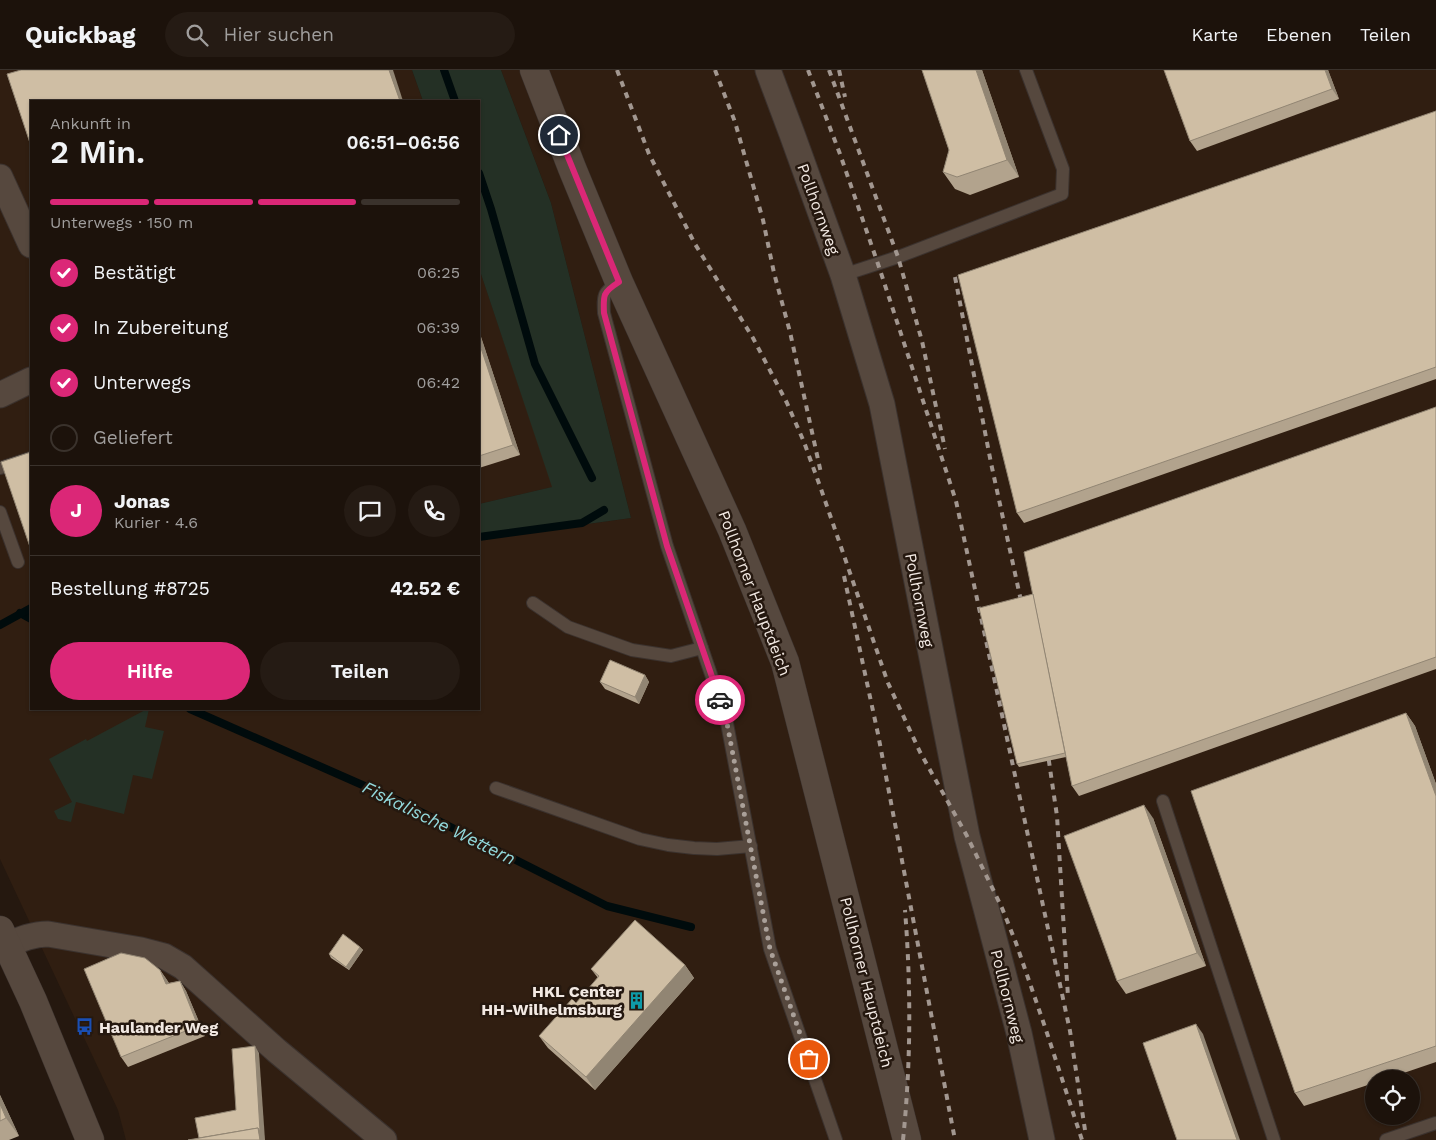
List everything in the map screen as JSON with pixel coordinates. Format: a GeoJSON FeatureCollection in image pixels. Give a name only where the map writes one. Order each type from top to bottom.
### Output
{"type":"FeatureCollection","features":[{"type":"Feature","properties":{"kind":"main road","name":"Pollhorner Hauptdeich"},"geometry":{"type":"LineString","coordinates":[[534,70],[619,282],[732,530],[785,662],[908,1140]]}},
{"type":"Feature","properties":{"kind":"main road"},"geometry":{"type":"LineString","coordinates":[[3,937],[34,1001],[90,1140]]}},
{"type":"Feature","properties":{"kind":"street","name":"Pollhornweg"},"geometry":{"type":"LineString","coordinates":[[768,70],[843,275],[882,404],[967,836],[1018,1033],[1042,1140]]}},
{"type":"Feature","properties":{"kind":"street"},"geometry":{"type":"LineString","coordinates":[[0,177],[30,242]]}},
{"type":"Feature","properties":{"kind":"street"},"geometry":{"type":"LineString","coordinates":[[0,395],[30,380]]}},
{"type":"Feature","properties":{"kind":"street"},"geometry":{"type":"LineString","coordinates":[[3,937],[26,937],[48,934],[141,950],[164,956],[183,967],[277,1050],[384,1140]]}},
{"type":"Feature","properties":{"kind":"lane"},"geometry":{"type":"LineString","coordinates":[[843,275],[906,254],[1062,194],[1063,169],[1026,70]]}},
{"type":"Feature","properties":{"kind":"lane"},"geometry":{"type":"LineString","coordinates":[[619,282],[608,289],[603,300],[604,313],[667,546],[726,718],[770,949],[836,1140]]}},
{"type":"Feature","properties":{"kind":"lane"},"geometry":{"type":"LineString","coordinates":[[0,468],[30,458]]}},
{"type":"Feature","properties":{"kind":"lane"},"geometry":{"type":"LineString","coordinates":[[0,512],[18,562]]}},
{"type":"Feature","properties":{"kind":"lane"},"geometry":{"type":"LineString","coordinates":[[533,603],[568,627],[632,650],[671,656],[702,648]]}},
{"type":"Feature","properties":{"kind":"lane"},"geometry":{"type":"LineString","coordinates":[[496,788],[640,839],[694,848],[717,849],[750,846]]}},
{"type":"Feature","properties":{"kind":"lane"},"geometry":{"type":"LineString","coordinates":[[1163,800],[1274,1140]]}},
{"type":"Feature","properties":{"kind":"lane"},"geometry":{"type":"LineString","coordinates":[[1386,1140],[1436,1123]]}},
{"type":"Feature","properties":{"kind":"shaded area"},"geometry":{"type":"Polygon","coordinates":[[[0,70],[412,70],[423,100],[30,100],[30,710],[480,710],[480,539],[631,518],[551,203],[501,70],[1436,70],[1436,1140],[126,1140],[118,1110],[0,859],[0,70]]]}},
{"type":"Feature","properties":{"kind":"shaded area"},"geometry":{"type":"Polygon","coordinates":[[[480,271],[553,487],[480,504],[480,271]]]}},
{"type":"Feature","properties":{"kind":"green space"},"geometry":{"type":"Polygon","coordinates":[[[412,70],[501,70],[551,203],[631,518],[480,539],[480,504],[552,487],[480,271],[480,100],[423,100],[412,70]]]}},
{"type":"Feature","properties":{"kind":"green space"},"geometry":{"type":"Polygon","coordinates":[[[145,710],[149,710],[145,727],[164,731],[152,779],[133,775],[124,814],[76,802],[71,822],[58,819],[54,811],[72,802],[49,759],[86,739],[87,741],[145,710]]]}},
{"type":"Feature","properties":{"kind":"building"},"geometry":{"type":"Polygon","coordinates":[[[21,70],[389,70],[400,100],[30,100],[30,143],[7,74],[21,70]]]}},
{"type":"Feature","properties":{"kind":"building"},"geometry":{"type":"Polygon","coordinates":[[[922,70],[976,70],[1007,160],[957,177],[943,172],[949,150],[922,70]]]}},
{"type":"Feature","properties":{"kind":"building"},"geometry":{"type":"Polygon","coordinates":[[[1164,70],[1325,70],[1332,89],[1190,141],[1164,70]]]}},
{"type":"Feature","properties":{"kind":"building"},"geometry":{"type":"Polygon","coordinates":[[[1436,111],[1436,367],[1017,513],[958,275],[1436,111]]]}},
{"type":"Feature","properties":{"kind":"building"},"geometry":{"type":"Polygon","coordinates":[[[480,345],[513,445],[480,456],[480,345]]]}},
{"type":"Feature","properties":{"kind":"building"},"geometry":{"type":"Polygon","coordinates":[[[1436,407],[1436,657],[1072,786],[1024,552],[1436,407]]]}},
{"type":"Feature","properties":{"kind":"building"},"geometry":{"type":"Polygon","coordinates":[[[30,452],[30,547],[1,462],[30,452]]]}},
{"type":"Feature","properties":{"kind":"building"},"geometry":{"type":"Polygon","coordinates":[[[1033,594],[1065,753],[1017,764],[979,608],[1033,594]]]}},
{"type":"Feature","properties":{"kind":"building"},"geometry":{"type":"Polygon","coordinates":[[[610,660],[645,675],[635,697],[600,682],[610,660]]]}},
{"type":"Feature","properties":{"kind":"building"},"geometry":{"type":"Polygon","coordinates":[[[1406,713],[1436,796],[1436,1046],[1295,1093],[1191,791],[1406,713]]]}},
{"type":"Feature","properties":{"kind":"building"},"geometry":{"type":"Polygon","coordinates":[[[1144,805],[1197,953],[1117,981],[1064,836],[1144,805]]]}},
{"type":"Feature","properties":{"kind":"building","name":"HKL Center HH-Wilhelmsburg"},"geometry":{"type":"Polygon","coordinates":[[[635,920],[685,965],[586,1077],[539,1036],[572,999],[576,1003],[599,976],[591,969],[635,920]]]}},
{"type":"Feature","properties":{"kind":"building"},"geometry":{"type":"Polygon","coordinates":[[[343,934],[360,947],[346,967],[329,954],[343,934]]]}},
{"type":"Feature","properties":{"kind":"building"},"geometry":{"type":"Polygon","coordinates":[[[121,953],[145,958],[160,970],[166,984],[180,981],[198,1026],[121,1057],[84,969],[121,953]]]}},
{"type":"Feature","properties":{"kind":"building"},"geometry":{"type":"Polygon","coordinates":[[[1196,1024],[1237,1140],[1177,1140],[1143,1043],[1196,1024]]]}},
{"type":"Feature","properties":{"kind":"building"},"geometry":{"type":"Polygon","coordinates":[[[255,1046],[260,1131],[258,1128],[199,1138],[195,1118],[236,1110],[232,1049],[255,1046]]]}},
{"type":"Feature","properties":{"kind":"building"},"geometry":{"type":"Polygon","coordinates":[[[0,1104],[6,1118],[0,1121],[0,1104]]]}},
{"type":"Feature","properties":{"kind":"building"},"geometry":{"type":"Polygon","coordinates":[[[258,1128],[260,1140],[188,1140],[258,1128]]]}},
{"type":"Feature","properties":{"kind":"waterway"},"geometry":{"type":"LineString","coordinates":[[444,70],[455,100]]}},
{"type":"Feature","properties":{"kind":"waterway"},"geometry":{"type":"LineString","coordinates":[[480,176],[535,364],[592,478]]}},
{"type":"Feature","properties":{"kind":"waterway"},"geometry":{"type":"LineString","coordinates":[[480,537],[582,523],[604,510]]}},
{"type":"Feature","properties":{"kind":"waterway"},"geometry":{"type":"LineString","coordinates":[[0,625],[30,609]]}},
{"type":"Feature","properties":{"kind":"waterway","name":"Fiskalische Wettern"},"geometry":{"type":"LineString","coordinates":[[20,613],[30,618]]}},
{"type":"Feature","properties":{"kind":"waterway","name":"Fiskalische Wettern"},"geometry":{"type":"LineString","coordinates":[[192,710],[401,802],[607,906],[691,927]]}},
{"type":"Feature","properties":{"kind":"railway"},"geometry":{"type":"LineString","coordinates":[[617,70],[649,154],[695,244],[753,338],[787,403],[804,442],[888,683],[920,752],[967,836],[1002,908],[1016,943],[1082,1140]]}},
{"type":"Feature","properties":{"kind":"railway"},"geometry":{"type":"LineString","coordinates":[[715,70],[735,122],[763,220],[821,473]]}},
{"type":"Feature","properties":{"kind":"railway"},"geometry":{"type":"LineString","coordinates":[[808,70],[840,154],[878,264],[956,501],[1070,1031],[1085,1130]]}},
{"type":"Feature","properties":{"kind":"railway"},"geometry":{"type":"LineString","coordinates":[[829,70],[898,257],[922,341],[945,449]]}},
{"type":"Feature","properties":{"kind":"railway"},"geometry":{"type":"LineString","coordinates":[[839,70],[845,97]]}},
{"type":"Feature","properties":{"kind":"railway"},"geometry":{"type":"LineString","coordinates":[[955,277],[991,463],[1023,610]]}},
{"type":"Feature","properties":{"kind":"railway"},"geometry":{"type":"LineString","coordinates":[[844,576],[878,734],[955,1140]]}},
{"type":"Feature","properties":{"kind":"railway"},"geometry":{"type":"LineString","coordinates":[[1047,748],[1057,816],[1068,997]]}},
{"type":"Feature","properties":{"kind":"railway"},"geometry":{"type":"LineString","coordinates":[[903,1140],[908,1082],[909,1025],[905,910]]}},
{"type":"Feature","properties":{"kind":"way so far"},"geometry":{"type":"LineString","coordinates":[[720,700],[726,718],[770,949],[809,1059]]}},
{"type":"Feature","properties":{"kind":"place","name":"HKL Center HH-Wilhelmsburg"},"geometry":{"type":"Point","coordinates":[636,1000]}},
{"type":"Feature","properties":{"kind":"place","name":"Haulander Weg"},"geometry":{"type":"Point","coordinates":[85,1027]}},
{"type":"Feature","properties":{"kind":"route"},"geometry":{"type":"LineString","coordinates":[[559,135],[619,282],[608,289],[603,300],[604,313],[667,546],[720,700]]}}]}
